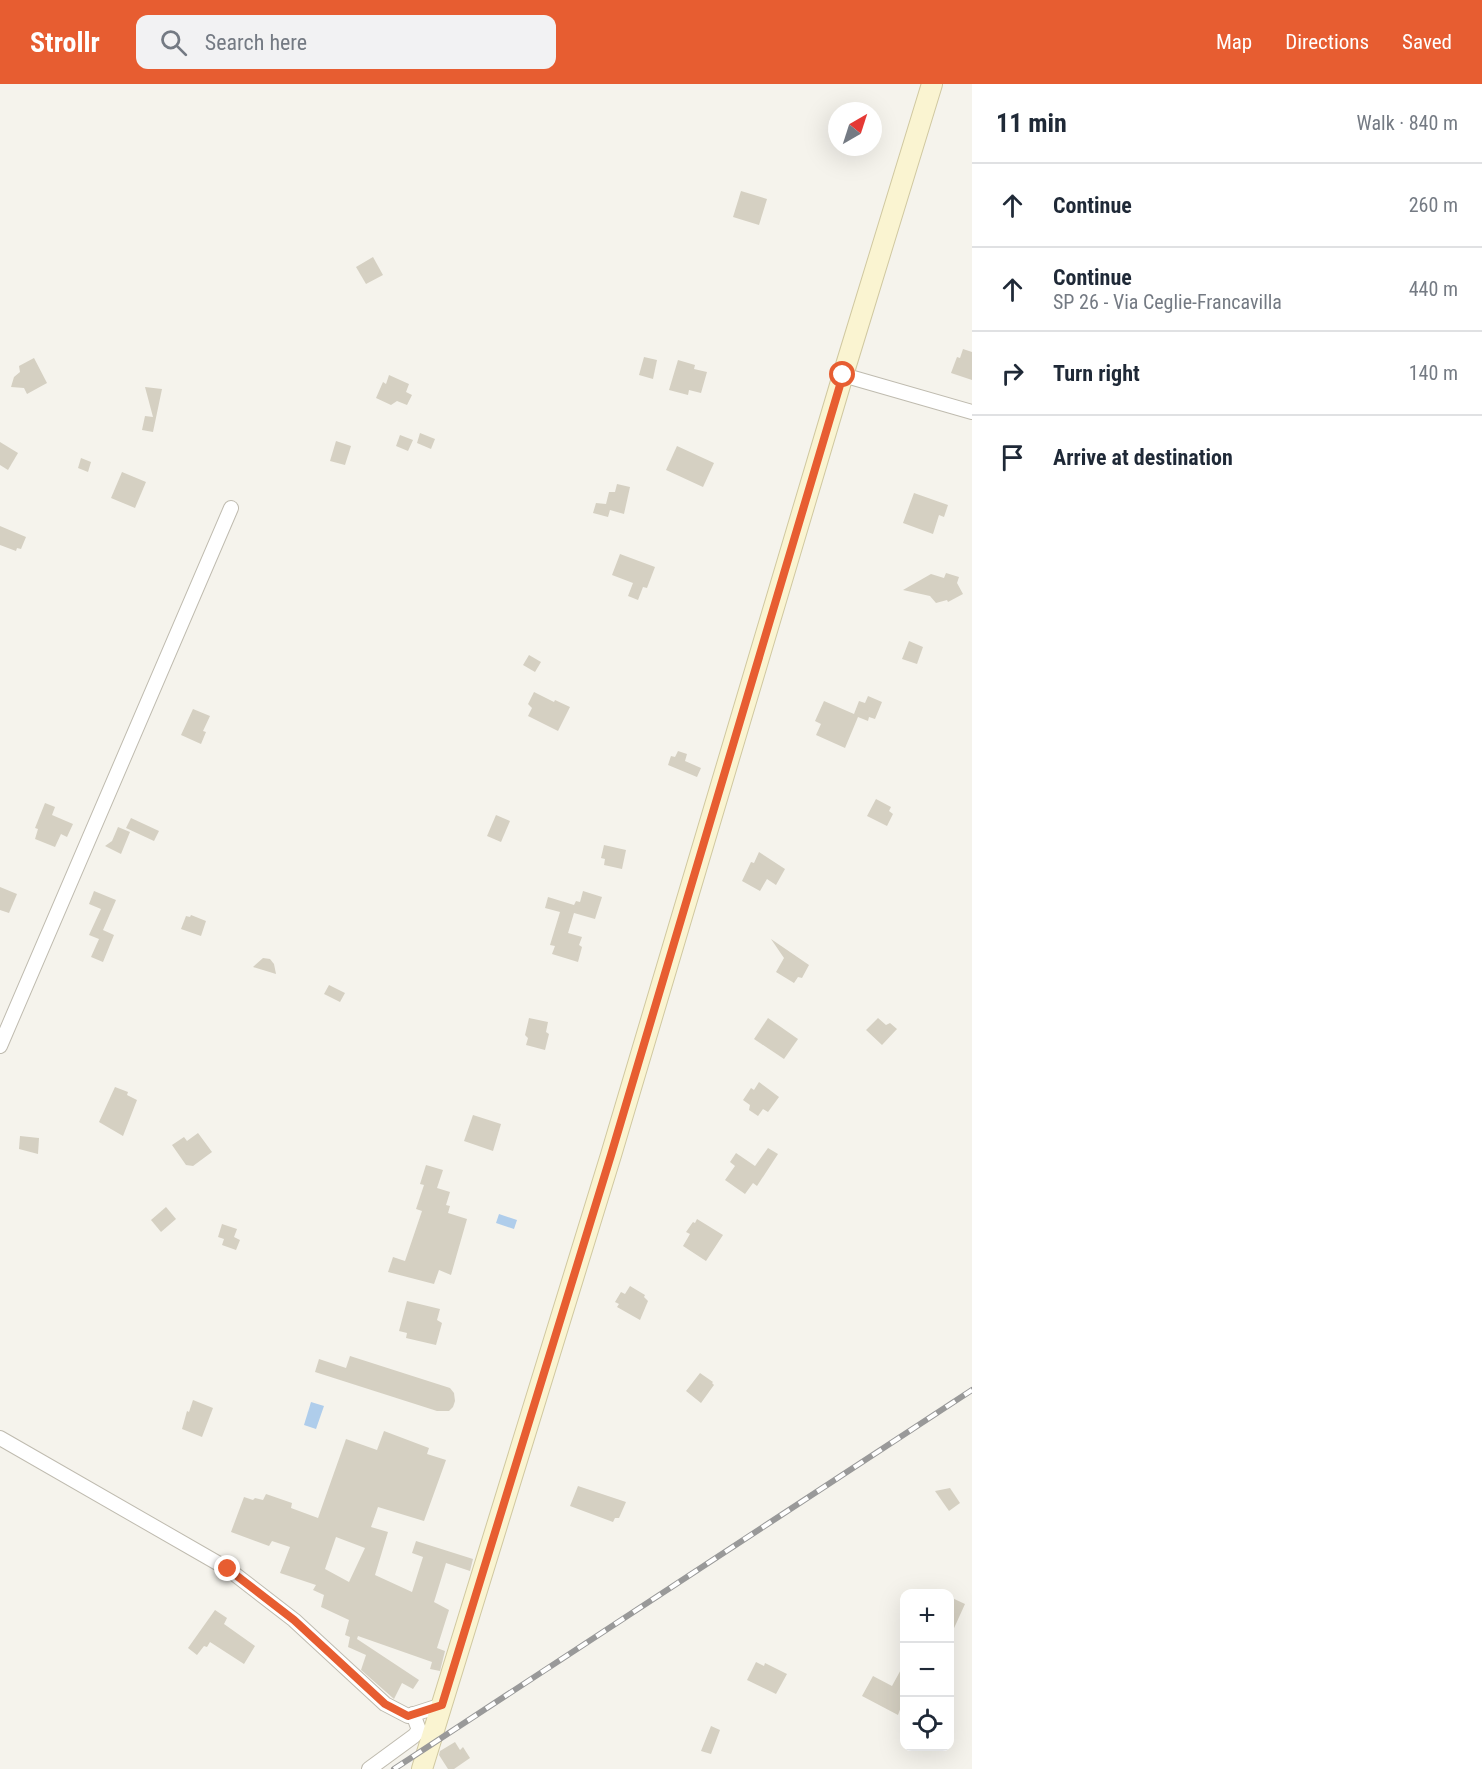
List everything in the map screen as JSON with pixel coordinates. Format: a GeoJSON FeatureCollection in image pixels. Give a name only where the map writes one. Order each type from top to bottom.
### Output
{"type":"FeatureCollection","features":[{"type":"Feature","properties":{"kind":"main road"},"geometry":{"type":"LineString","coordinates":[[422,1769],[611,1155],[932,84]]}},
{"type":"Feature","properties":{"kind":"street"},"geometry":{"type":"LineString","coordinates":[[843,375],[972,412]]}},
{"type":"Feature","properties":{"kind":"street"},"geometry":{"type":"LineString","coordinates":[[0,1046],[231,508]]}},
{"type":"Feature","properties":{"kind":"street"},"geometry":{"type":"LineString","coordinates":[[0,1438],[228,1569],[294,1620],[385,1704],[408,1716],[442,1705]]}},
{"type":"Feature","properties":{"kind":"street"},"geometry":{"type":"LineString","coordinates":[[369,1769],[419,1730],[413,1714]]}},
{"type":"Feature","properties":{"kind":"water"},"geometry":{"type":"Polygon","coordinates":[[[499,1214],[517,1220],[514,1229],[496,1223],[499,1214]]]}},
{"type":"Feature","properties":{"kind":"water"},"geometry":{"type":"Polygon","coordinates":[[[311,1402],[324,1406],[316,1429],[304,1425],[311,1402]]]}},
{"type":"Feature","properties":{"kind":"building"},"geometry":{"type":"Polygon","coordinates":[[[741,191],[767,199],[759,225],[733,217],[741,191]]]}},
{"type":"Feature","properties":{"kind":"building"},"geometry":{"type":"Polygon","coordinates":[[[373,257],[383,275],[366,284],[356,267],[373,257]]]}},
{"type":"Feature","properties":{"kind":"building"},"geometry":{"type":"Polygon","coordinates":[[[963,349],[972,352],[972,380],[951,373],[963,349]]]}},
{"type":"Feature","properties":{"kind":"building"},"geometry":{"type":"Polygon","coordinates":[[[644,357],[657,360],[653,379],[639,375],[644,357]]]}},
{"type":"Feature","properties":{"kind":"building"},"geometry":{"type":"Polygon","coordinates":[[[34,358],[47,383],[27,394],[24,388],[11,387],[14,377],[20,372],[19,366],[34,358]]]}},
{"type":"Feature","properties":{"kind":"building"},"geometry":{"type":"Polygon","coordinates":[[[678,360],[695,365],[694,369],[707,372],[701,393],[689,390],[688,395],[669,390],[678,360]]]}},
{"type":"Feature","properties":{"kind":"building"},"geometry":{"type":"Polygon","coordinates":[[[389,375],[409,384],[406,392],[412,395],[407,405],[397,401],[391,405],[376,398],[383,382],[386,384],[389,375]]]}},
{"type":"Feature","properties":{"kind":"building"},"geometry":{"type":"Polygon","coordinates":[[[145,387],[162,389],[153,432],[142,430],[145,416],[153,417],[145,387]]]}},
{"type":"Feature","properties":{"kind":"building"},"geometry":{"type":"Polygon","coordinates":[[[420,433],[435,439],[431,449],[417,443],[420,433]]]}},
{"type":"Feature","properties":{"kind":"building"},"geometry":{"type":"Polygon","coordinates":[[[400,435],[413,440],[408,451],[396,446],[400,435]]]}},
{"type":"Feature","properties":{"kind":"building"},"geometry":{"type":"Polygon","coordinates":[[[336,441],[351,446],[345,465],[330,461],[336,441]]]}},
{"type":"Feature","properties":{"kind":"building"},"geometry":{"type":"Polygon","coordinates":[[[0,442],[18,453],[8,470],[0,465],[0,442]]]}},
{"type":"Feature","properties":{"kind":"building"},"geometry":{"type":"Polygon","coordinates":[[[677,446],[714,463],[703,487],[666,470],[677,446]]]}},
{"type":"Feature","properties":{"kind":"building"},"geometry":{"type":"Polygon","coordinates":[[[81,458],[91,462],[88,472],[78,468],[81,458]]]}},
{"type":"Feature","properties":{"kind":"building"},"geometry":{"type":"Polygon","coordinates":[[[122,472],[146,482],[135,508],[111,498],[122,472]]]}},
{"type":"Feature","properties":{"kind":"building"},"geometry":{"type":"Polygon","coordinates":[[[617,484],[630,487],[624,514],[610,510],[608,517],[593,513],[596,503],[606,504],[609,492],[615,492],[617,484]]]}},
{"type":"Feature","properties":{"kind":"building"},"geometry":{"type":"Polygon","coordinates":[[[914,493],[948,505],[944,517],[939,515],[933,534],[903,523],[914,493]]]}},
{"type":"Feature","properties":{"kind":"building"},"geometry":{"type":"Polygon","coordinates":[[[0,526],[26,537],[21,549],[17,548],[16,551],[0,545],[0,526]]]}},
{"type":"Feature","properties":{"kind":"building"},"geometry":{"type":"Polygon","coordinates":[[[620,554],[655,567],[647,588],[643,587],[638,600],[628,596],[633,583],[612,575],[620,554]]]}},
{"type":"Feature","properties":{"kind":"building"},"geometry":{"type":"Polygon","coordinates":[[[946,573],[959,577],[957,583],[963,594],[948,602],[947,600],[936,603],[930,596],[903,590],[931,574],[944,578],[946,573]]]}},
{"type":"Feature","properties":{"kind":"building"},"geometry":{"type":"Polygon","coordinates":[[[909,641],[923,647],[917,664],[902,659],[909,641]]]}},
{"type":"Feature","properties":{"kind":"building"},"geometry":{"type":"Polygon","coordinates":[[[529,655],[541,662],[535,672],[523,665],[529,655]]]}},
{"type":"Feature","properties":{"kind":"building"},"geometry":{"type":"Polygon","coordinates":[[[534,692],[570,707],[558,731],[528,716],[532,708],[528,704],[534,692]]]}},
{"type":"Feature","properties":{"kind":"building"},"geometry":{"type":"Polygon","coordinates":[[[868,696],[882,702],[875,719],[869,717],[868,721],[858,717],[845,748],[816,735],[821,724],[815,721],[824,701],[854,714],[859,701],[865,703],[868,696]]]}},
{"type":"Feature","properties":{"kind":"building"},"geometry":{"type":"Polygon","coordinates":[[[193,709],[210,716],[203,731],[206,732],[201,744],[181,735],[193,709]]]}},
{"type":"Feature","properties":{"kind":"building"},"geometry":{"type":"Polygon","coordinates":[[[678,751],[687,754],[685,761],[701,768],[697,777],[668,765],[671,756],[675,757],[678,751]]]}},
{"type":"Feature","properties":{"kind":"building"},"geometry":{"type":"Polygon","coordinates":[[[876,799],[891,807],[889,811],[893,814],[887,826],[867,816],[876,799]]]}},
{"type":"Feature","properties":{"kind":"building"},"geometry":{"type":"Polygon","coordinates":[[[45,803],[55,807],[52,815],[73,824],[67,837],[61,834],[55,847],[35,839],[38,829],[35,828],[45,803]]]}},
{"type":"Feature","properties":{"kind":"building"},"geometry":{"type":"Polygon","coordinates":[[[496,815],[510,821],[501,842],[487,836],[496,815]]]}},
{"type":"Feature","properties":{"kind":"building"},"geometry":{"type":"Polygon","coordinates":[[[131,818],[159,831],[154,841],[126,828],[131,818]]]}},
{"type":"Feature","properties":{"kind":"building"},"geometry":{"type":"Polygon","coordinates":[[[118,827],[130,832],[121,854],[105,846],[112,841],[118,827]]]}},
{"type":"Feature","properties":{"kind":"building"},"geometry":{"type":"Polygon","coordinates":[[[604,845],[626,850],[622,869],[604,865],[605,859],[601,858],[604,845]]]}},
{"type":"Feature","properties":{"kind":"building"},"geometry":{"type":"Polygon","coordinates":[[[759,852],[785,869],[776,885],[767,879],[760,891],[742,881],[751,862],[754,863],[759,852]]]}},
{"type":"Feature","properties":{"kind":"building"},"geometry":{"type":"Polygon","coordinates":[[[0,887],[17,894],[9,913],[0,910],[0,887]]]}},
{"type":"Feature","properties":{"kind":"building"},"geometry":{"type":"Polygon","coordinates":[[[94,891],[116,900],[103,930],[114,935],[103,962],[91,957],[99,939],[89,935],[101,909],[89,904],[94,891]]]}},
{"type":"Feature","properties":{"kind":"building"},"geometry":{"type":"Polygon","coordinates":[[[583,891],[602,897],[595,919],[574,913],[568,933],[582,937],[578,962],[552,954],[555,946],[550,945],[560,912],[545,908],[548,897],[574,905],[576,901],[580,902],[583,891]]]}},
{"type":"Feature","properties":{"kind":"building"},"geometry":{"type":"Polygon","coordinates":[[[191,915],[206,921],[201,936],[181,929],[186,916],[191,915]]]}},
{"type":"Feature","properties":{"kind":"building"},"geometry":{"type":"Polygon","coordinates":[[[771,939],[809,965],[802,978],[798,977],[794,983],[776,972],[784,958],[771,939]]]}},
{"type":"Feature","properties":{"kind":"building"},"geometry":{"type":"Polygon","coordinates":[[[263,958],[270,959],[274,964],[276,974],[253,967],[263,958]]]}},
{"type":"Feature","properties":{"kind":"building"},"geometry":{"type":"Polygon","coordinates":[[[329,985],[345,993],[340,1002],[324,994],[329,985]]]}},
{"type":"Feature","properties":{"kind":"building"},"geometry":{"type":"Polygon","coordinates":[[[529,1018],[548,1022],[546,1032],[549,1034],[545,1050],[526,1045],[528,1038],[525,1035],[529,1018]]]}},
{"type":"Feature","properties":{"kind":"building"},"geometry":{"type":"Polygon","coordinates":[[[768,1018],[798,1039],[784,1059],[754,1039],[768,1018]]]}},
{"type":"Feature","properties":{"kind":"building"},"geometry":{"type":"Polygon","coordinates":[[[878,1018],[886,1025],[890,1023],[897,1029],[882,1045],[866,1030],[878,1018]]]}},
{"type":"Feature","properties":{"kind":"building"},"geometry":{"type":"Polygon","coordinates":[[[759,1082],[779,1097],[768,1112],[763,1109],[758,1116],[749,1110],[750,1105],[743,1100],[751,1088],[754,1090],[759,1082]]]}},
{"type":"Feature","properties":{"kind":"building"},"geometry":{"type":"Polygon","coordinates":[[[115,1087],[128,1092],[127,1095],[137,1100],[123,1136],[99,1122],[115,1087]]]}},
{"type":"Feature","properties":{"kind":"building"},"geometry":{"type":"Polygon","coordinates":[[[473,1115],[501,1124],[493,1151],[464,1141],[473,1115]]]}},
{"type":"Feature","properties":{"kind":"building"},"geometry":{"type":"Polygon","coordinates":[[[198,1133],[212,1152],[193,1166],[186,1165],[172,1145],[184,1137],[187,1141],[198,1133]]]}},
{"type":"Feature","properties":{"kind":"building"},"geometry":{"type":"Polygon","coordinates":[[[20,1136],[39,1138],[38,1154],[19,1149],[20,1136]]]}},
{"type":"Feature","properties":{"kind":"building"},"geometry":{"type":"Polygon","coordinates":[[[768,1148],[778,1154],[757,1186],[753,1183],[745,1194],[725,1180],[735,1166],[730,1162],[736,1153],[755,1166],[768,1148]]]}},
{"type":"Feature","properties":{"kind":"building"},"geometry":{"type":"Polygon","coordinates":[[[426,1165],[443,1170],[437,1188],[450,1192],[446,1205],[450,1206],[448,1213],[467,1219],[451,1275],[439,1270],[434,1284],[388,1272],[393,1257],[405,1261],[422,1211],[416,1209],[424,1185],[420,1184],[426,1165]]]}},
{"type":"Feature","properties":{"kind":"building"},"geometry":{"type":"Polygon","coordinates":[[[166,1207],[176,1219],[161,1232],[151,1220],[166,1207]]]}},
{"type":"Feature","properties":{"kind":"building"},"geometry":{"type":"Polygon","coordinates":[[[697,1219],[723,1235],[706,1261],[683,1246],[690,1234],[686,1232],[697,1219]]]}},
{"type":"Feature","properties":{"kind":"building"},"geometry":{"type":"Polygon","coordinates":[[[222,1224],[237,1229],[234,1237],[240,1240],[236,1250],[222,1245],[224,1239],[218,1237],[222,1224]]]}},
{"type":"Feature","properties":{"kind":"building"},"geometry":{"type":"Polygon","coordinates":[[[630,1286],[645,1295],[648,1301],[640,1320],[617,1307],[619,1304],[615,1302],[621,1292],[625,1294],[630,1286]]]}},
{"type":"Feature","properties":{"kind":"building"},"geometry":{"type":"Polygon","coordinates":[[[407,1301],[440,1309],[437,1320],[442,1323],[436,1345],[406,1338],[407,1333],[399,1331],[407,1301]]]}},
{"type":"Feature","properties":{"kind":"building"},"geometry":{"type":"Polygon","coordinates":[[[350,1356],[450,1388],[454,1393],[453,1407],[449,1411],[437,1411],[315,1372],[319,1359],[346,1368],[350,1356]]]}},
{"type":"Feature","properties":{"kind":"building"},"geometry":{"type":"Polygon","coordinates":[[[700,1373],[714,1385],[701,1403],[686,1391],[700,1373]]]}},
{"type":"Feature","properties":{"kind":"building"},"geometry":{"type":"Polygon","coordinates":[[[193,1400],[213,1408],[202,1437],[182,1429],[193,1400]]]}},
{"type":"Feature","properties":{"kind":"building"},"geometry":{"type":"Polygon","coordinates":[[[384,1431],[429,1448],[427,1454],[446,1460],[424,1521],[378,1507],[371,1527],[388,1532],[375,1575],[412,1592],[423,1557],[412,1553],[416,1541],[473,1559],[470,1571],[446,1563],[434,1602],[449,1610],[437,1648],[445,1651],[440,1671],[430,1669],[432,1662],[358,1636],[357,1639],[419,1680],[413,1689],[402,1683],[394,1699],[361,1670],[366,1655],[348,1647],[350,1637],[345,1635],[349,1620],[321,1607],[324,1595],[313,1590],[316,1585],[280,1573],[290,1547],[272,1541],[269,1546],[231,1532],[244,1497],[263,1500],[266,1494],[292,1503],[291,1508],[318,1518],[346,1439],[377,1450],[384,1431]],[[336,1537],[325,1569],[349,1582],[365,1548],[336,1537]]]}},
{"type":"Feature","properties":{"kind":"building"},"geometry":{"type":"Polygon","coordinates":[[[578,1486],[626,1502],[619,1518],[615,1518],[613,1522],[570,1506],[578,1486]]]}},
{"type":"Feature","properties":{"kind":"building"},"geometry":{"type":"Polygon","coordinates":[[[950,1488],[960,1503],[949,1511],[935,1491],[950,1488]]]}},
{"type":"Feature","properties":{"kind":"building"},"geometry":{"type":"Polygon","coordinates":[[[954,1599],[965,1604],[954,1628],[954,1599]]]}},
{"type":"Feature","properties":{"kind":"building"},"geometry":{"type":"Polygon","coordinates":[[[215,1610],[227,1618],[224,1624],[255,1646],[244,1664],[210,1642],[197,1655],[188,1648],[215,1610]]]}},
{"type":"Feature","properties":{"kind":"building"},"geometry":{"type":"Polygon","coordinates":[[[756,1662],[764,1666],[765,1663],[787,1674],[776,1694],[747,1680],[756,1662]]]}},
{"type":"Feature","properties":{"kind":"building"},"geometry":{"type":"Polygon","coordinates":[[[900,1671],[898,1715],[862,1696],[873,1676],[892,1686],[900,1671]]]}},
{"type":"Feature","properties":{"kind":"building"},"geometry":{"type":"Polygon","coordinates":[[[711,1726],[720,1730],[711,1754],[701,1751],[711,1726]]]}},
{"type":"Feature","properties":{"kind":"building"},"geometry":{"type":"Polygon","coordinates":[[[455,1742],[460,1750],[463,1747],[470,1758],[454,1769],[448,1769],[439,1755],[440,1751],[455,1742]]]}},
{"type":"Feature","properties":{"kind":"railway"},"geometry":{"type":"LineString","coordinates":[[394,1769],[972,1390]]}},
{"type":"Feature","properties":{"kind":"route"},"geometry":{"type":"LineString","coordinates":[[228,1569],[294,1620],[385,1704],[408,1716],[442,1705],[611,1155],[843,375]]}}]}
